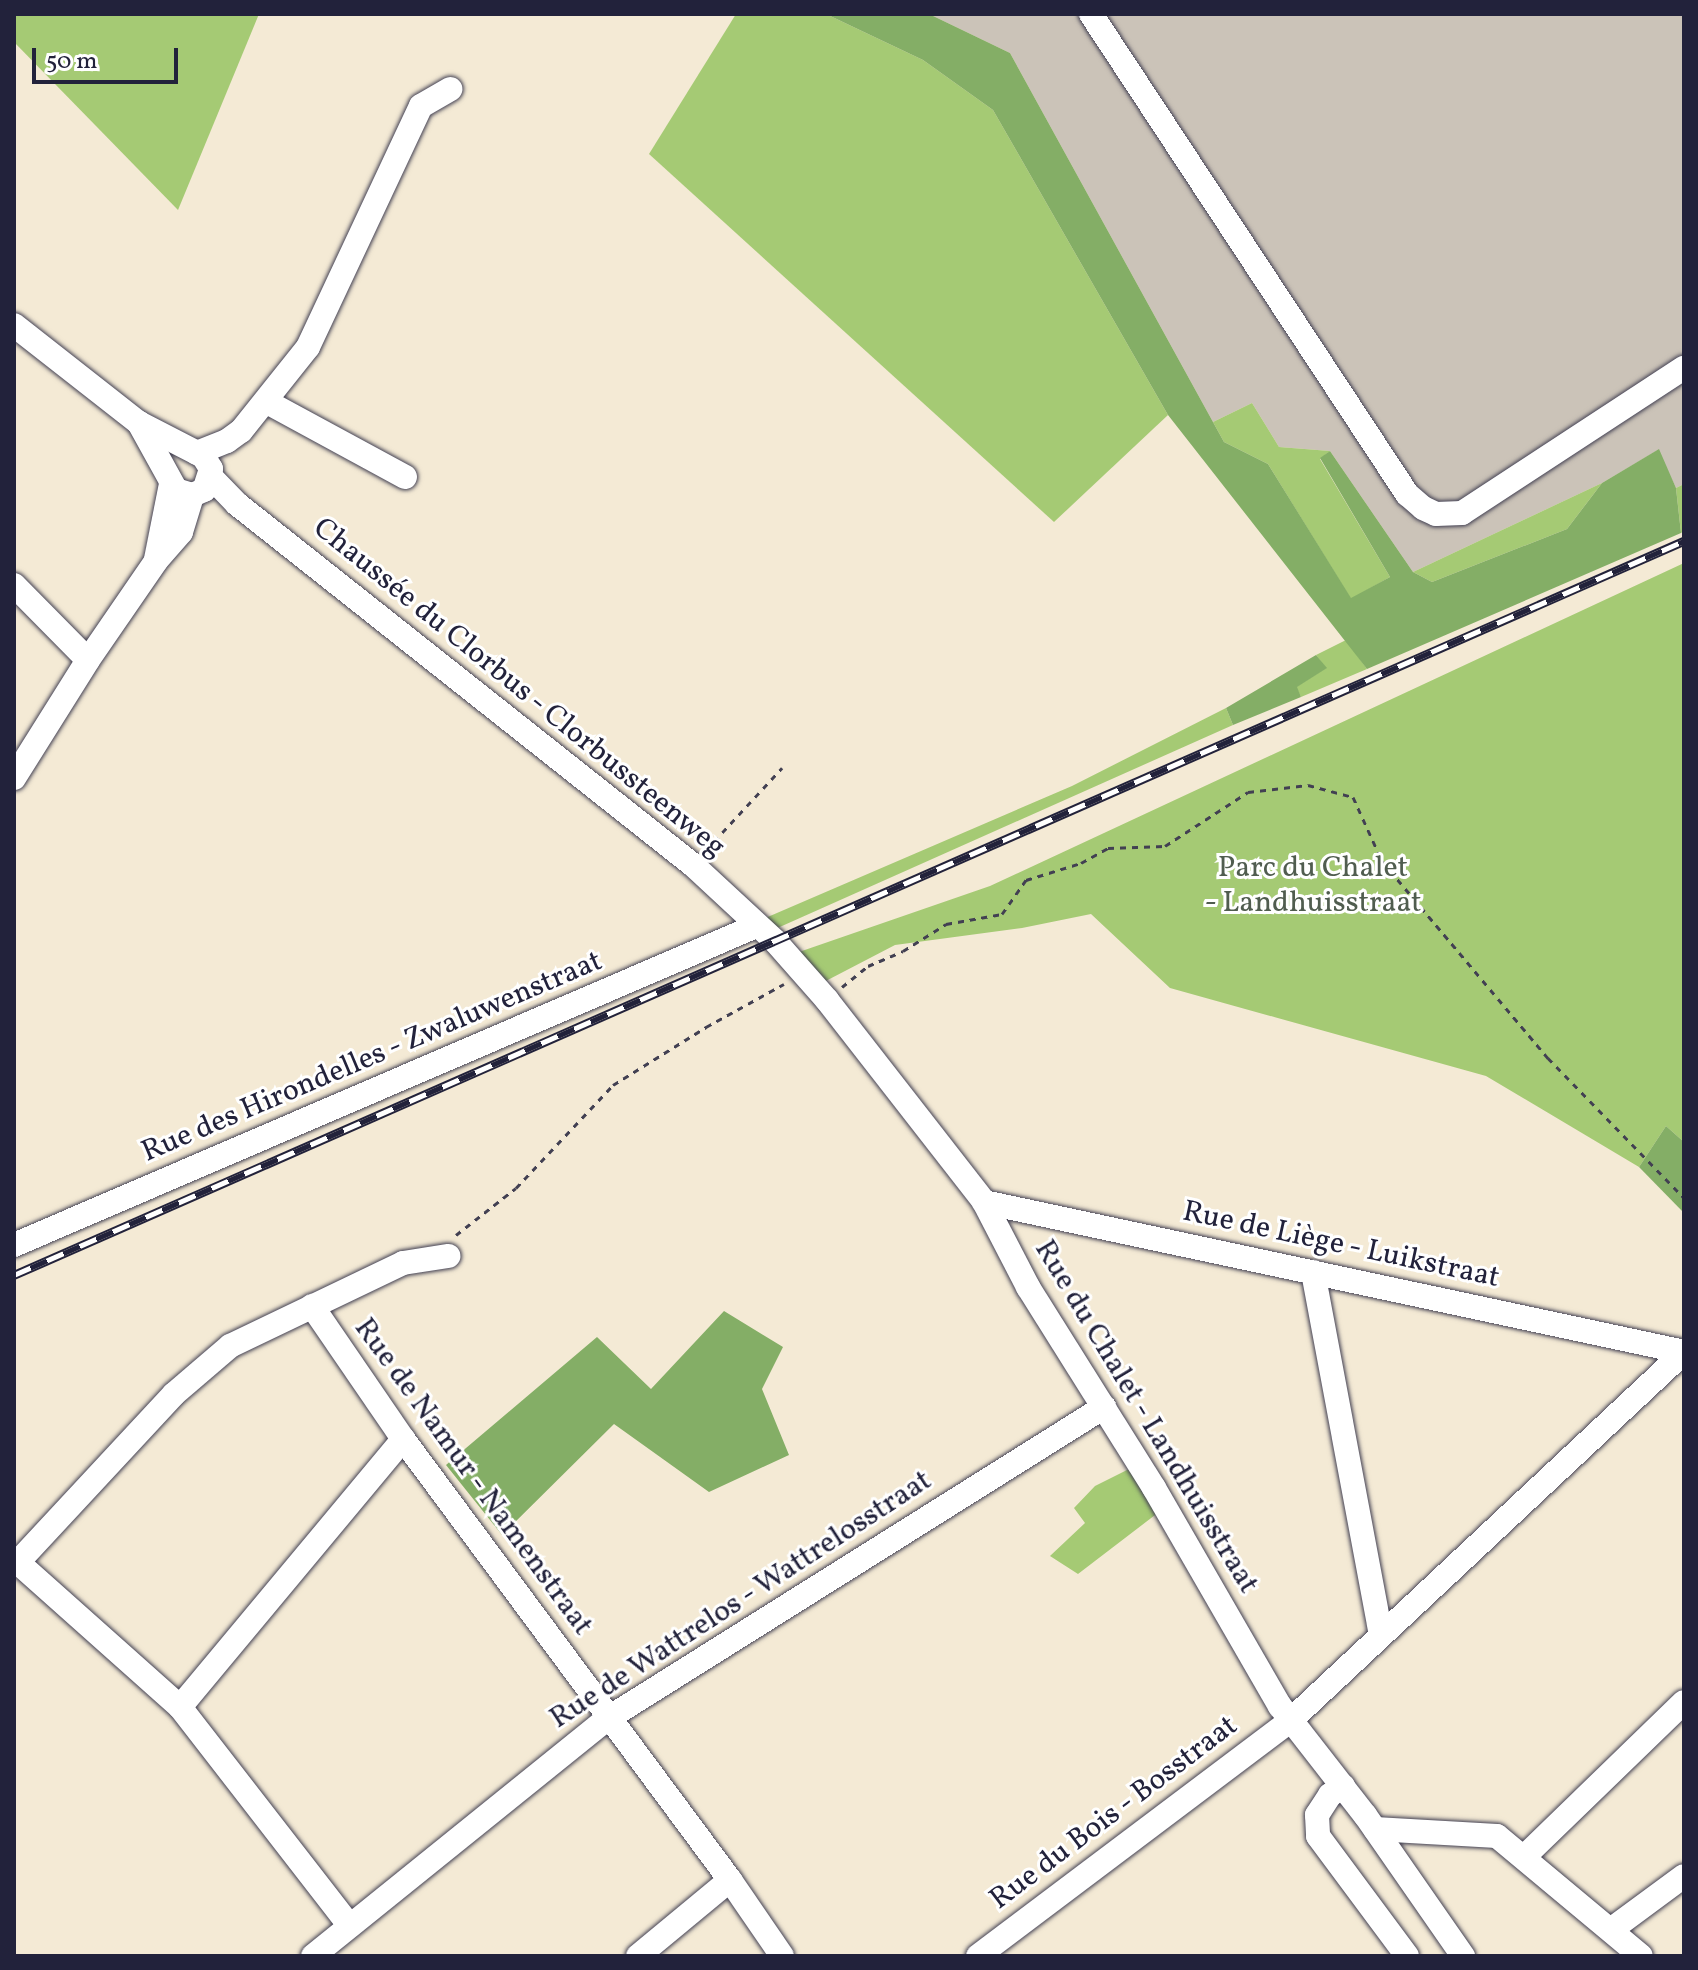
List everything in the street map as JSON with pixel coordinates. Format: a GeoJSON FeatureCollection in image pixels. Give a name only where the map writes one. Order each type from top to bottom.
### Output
{"type":"FeatureCollection","features":[{"type":"Feature","properties":{"kind":"street"},"geometry":{"type":"LineString","coordinates":[[1091,14],[1407,494],[1423,508],[1436,514],[1462,513],[1684,368]]}},
{"type":"Feature","properties":{"kind":"street"},"geometry":{"type":"LineString","coordinates":[[14,778],[88,660],[156,561],[192,475],[267,402],[308,347],[421,106],[451,89]]}},
{"type":"Feature","properties":{"kind":"street","name":"Chaussée du Clorbus - Clorbussteenweg"},"geometry":{"type":"LineString","coordinates":[[14,325],[139,423],[192,475],[237,504],[693,865],[756,926]]}},
{"type":"Feature","properties":{"kind":"street"},"geometry":{"type":"LineString","coordinates":[[267,402],[405,477]]}},
{"type":"Feature","properties":{"kind":"street"},"geometry":{"type":"LineString","coordinates":[[14,585],[88,660]]}},
{"type":"Feature","properties":{"kind":"street","name":"Rue du Chalet - Landhuisstraat"},"geometry":{"type":"LineString","coordinates":[[756,926],[827,1000],[984,1202],[1028,1287],[1104,1407],[1290,1721],[1375,1829],[1463,1956]]}},
{"type":"Feature","properties":{"kind":"street","name":"Rue des Hirondelles - Zwaluwenstraat"},"geometry":{"type":"LineString","coordinates":[[14,1245],[756,926]]}},
{"type":"Feature","properties":{"kind":"street","name":"Rue de Liège - Luikstraat"},"geometry":{"type":"LineString","coordinates":[[984,1202],[1684,1352]]}},
{"type":"Feature","properties":{"kind":"street"},"geometry":{"type":"LineString","coordinates":[[350,1926],[180,1707],[16,1560],[174,1394],[230,1346],[403,1263],[448,1256]]}},
{"type":"Feature","properties":{"kind":"street"},"geometry":{"type":"LineString","coordinates":[[1313,1272],[1381,1634]]}},
{"type":"Feature","properties":{"kind":"street","name":"Rue de Namur - Namenstraat"},"geometry":{"type":"LineString","coordinates":[[312,1306],[403,1439],[607,1719],[730,1880],[782,1956]]}},
{"type":"Feature","properties":{"kind":"street","name":"Rue du Bois - Bosstraat"},"geometry":{"type":"LineString","coordinates":[[978,1956],[1290,1721],[1684,1352]]}},
{"type":"Feature","properties":{"kind":"street","name":"Rue de Wattrelos - Wattrelosstraat"},"geometry":{"type":"LineString","coordinates":[[313,1956],[607,1719],[1104,1407]]}},
{"type":"Feature","properties":{"kind":"street"},"geometry":{"type":"LineString","coordinates":[[180,1707],[403,1439]]}},
{"type":"Feature","properties":{"kind":"street"},"geometry":{"type":"LineString","coordinates":[[1525,1856],[1684,1702]]}},
{"type":"Feature","properties":{"kind":"street"},"geometry":{"type":"LineString","coordinates":[[1343,1786],[1330,1795],[1317,1815],[1318,1836],[1407,1956]]}},
{"type":"Feature","properties":{"kind":"street"},"geometry":{"type":"LineString","coordinates":[[1375,1829],[1497,1836],[1525,1856],[1641,1956]]}},
{"type":"Feature","properties":{"kind":"street"},"geometry":{"type":"LineString","coordinates":[[1612,1929],[1684,1876]]}},
{"type":"Feature","properties":{"kind":"street"},"geometry":{"type":"LineString","coordinates":[[638,1956],[730,1880]]}},
{"type":"Feature","properties":{"kind":"path"},"geometry":{"type":"LineString","coordinates":[[693,865],[782,768]]}},
{"type":"Feature","properties":{"kind":"path"},"geometry":{"type":"LineString","coordinates":[[827,1000],[868,966],[903,951],[946,924],[1002,914],[1026,880],[1081,863],[1108,848],[1165,846],[1248,792],[1308,785],[1353,797],[1382,861],[1548,1058],[1684,1198]]}},
{"type":"Feature","properties":{"kind":"path"},"geometry":{"type":"LineString","coordinates":[[448,1256],[452,1239],[516,1188],[613,1085],[706,1027],[804,974]]}},
{"type":"Feature","properties":{"kind":"shaded area"},"geometry":{"type":"Polygon","coordinates":[[[929,14],[1684,14],[1684,484],[1676,488],[1658,450],[1602,483],[1413,572],[1330,451],[1279,447],[1252,403],[1213,422],[1010,53],[929,14]]]}},
{"type":"Feature","properties":{"kind":"green space"},"geometry":{"type":"Polygon","coordinates":[[[14,14],[259,14],[178,210],[14,42],[14,14]]]}},
{"type":"Feature","properties":{"kind":"green space"},"geometry":{"type":"Polygon","coordinates":[[[736,14],[826,14],[923,60],[993,110],[1168,415],[1054,522],[649,154],[736,14]]]}},
{"type":"Feature","properties":{"kind":"green space"},"geometry":{"type":"Polygon","coordinates":[[[826,14],[929,14],[1010,53],[1224,442],[1268,464],[1351,598],[1390,577],[1320,458],[1330,451],[1413,572],[1432,582],[1567,529],[1602,483],[1659,449],[1676,488],[1681,533],[1367,669],[1168,415],[993,110],[923,60],[826,14]]]}},
{"type":"Feature","properties":{"kind":"green space"},"geometry":{"type":"Polygon","coordinates":[[[1252,403],[1279,447],[1330,451],[1320,459],[1390,577],[1351,599],[1268,464],[1224,442],[1213,422],[1252,403]]]}},
{"type":"Feature","properties":{"kind":"green space"},"geometry":{"type":"Polygon","coordinates":[[[1602,483],[1567,529],[1432,582],[1413,572],[1602,483]]]}},
{"type":"Feature","properties":{"kind":"green space"},"geometry":{"type":"Polygon","coordinates":[[[1684,484],[1684,531],[1681,533],[1676,488],[1684,484]]]}},
{"type":"Feature","properties":{"kind":"green space","name":"Parc du Chalet - Landhuisstraat"},"geometry":{"type":"Polygon","coordinates":[[[1684,563],[1684,1142],[1666,1126],[1639,1167],[1486,1076],[1170,988],[1091,914],[1022,928],[895,945],[820,984],[799,952],[990,886],[1684,563]]]}},
{"type":"Feature","properties":{"kind":"green space"},"geometry":{"type":"Polygon","coordinates":[[[1346,640],[1367,669],[1301,697],[1296,687],[1326,668],[1316,655],[1346,640]]]}},
{"type":"Feature","properties":{"kind":"green space"},"geometry":{"type":"Polygon","coordinates":[[[1316,655],[1327,668],[1297,687],[1301,697],[1233,725],[1226,708],[1316,655]]]}},
{"type":"Feature","properties":{"kind":"green space"},"geometry":{"type":"Polygon","coordinates":[[[1226,708],[1233,725],[773,930],[763,919],[1072,786],[1226,708]]]}},
{"type":"Feature","properties":{"kind":"green space"},"geometry":{"type":"Polygon","coordinates":[[[1666,1126],[1684,1142],[1684,1213],[1639,1167],[1666,1126]]]}},
{"type":"Feature","properties":{"kind":"green space"},"geometry":{"type":"Polygon","coordinates":[[[724,1311],[783,1347],[762,1389],[789,1455],[709,1492],[614,1424],[502,1535],[446,1465],[597,1337],[651,1389],[724,1311]]]}},
{"type":"Feature","properties":{"kind":"green space"},"geometry":{"type":"Polygon","coordinates":[[[1131,1468],[1159,1512],[1078,1574],[1050,1556],[1085,1523],[1074,1508],[1095,1486],[1131,1468]]]}},
{"type":"Feature","properties":{"kind":"railway"},"geometry":{"type":"LineString","coordinates":[[14,1275],[1684,541]]}}]}
